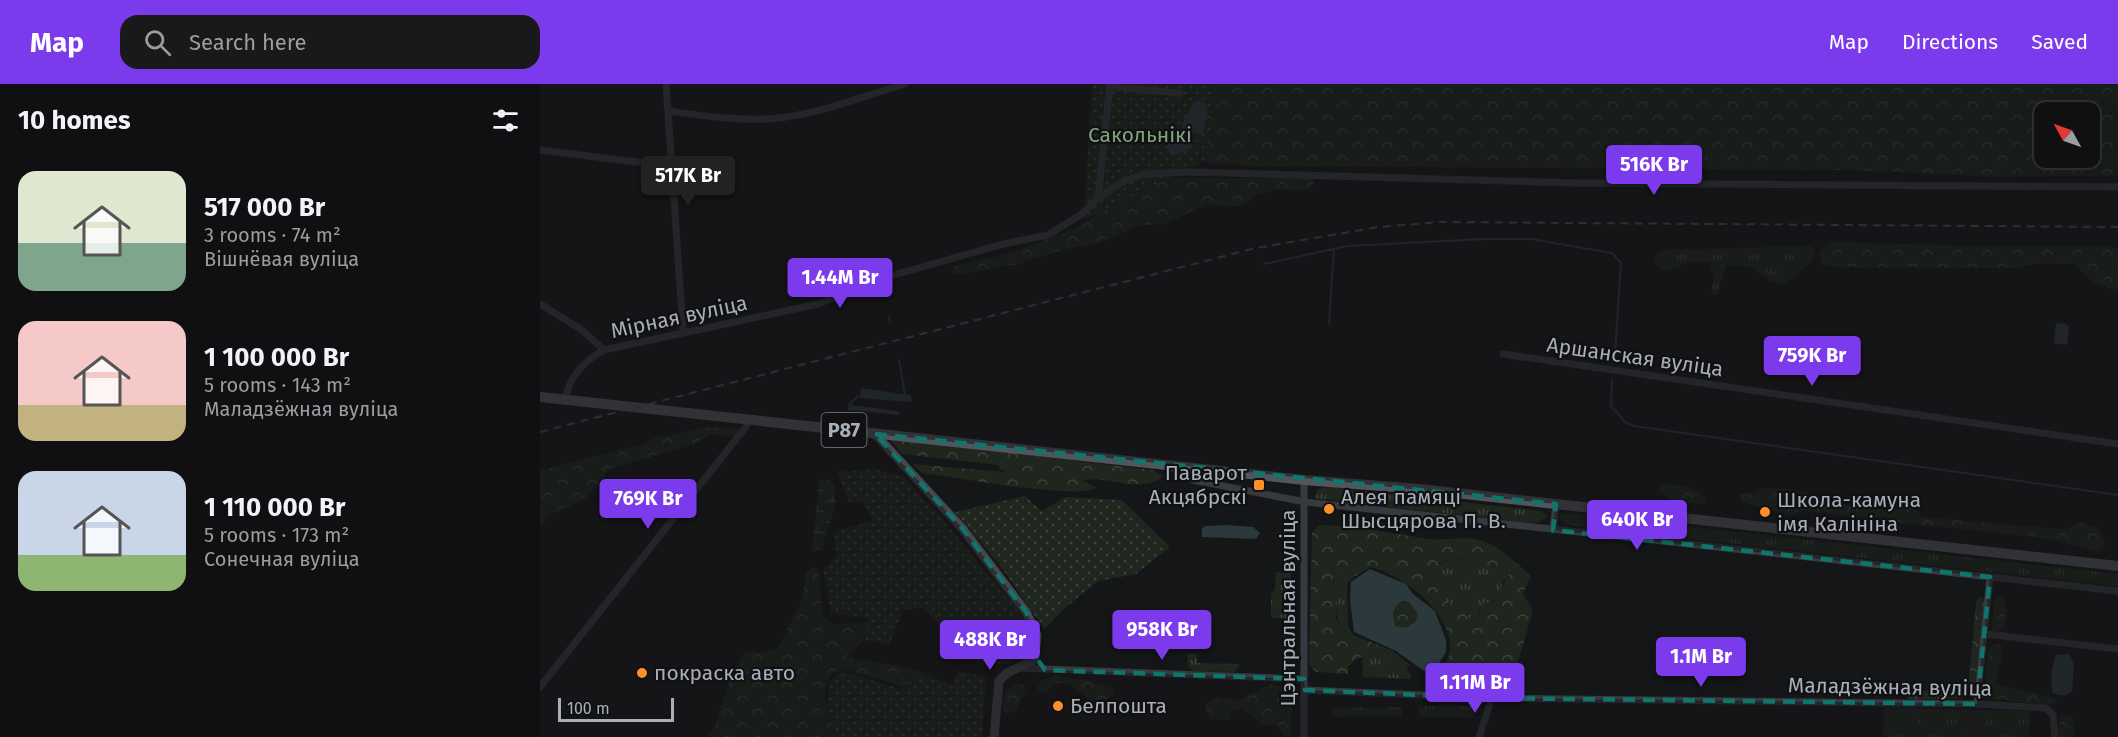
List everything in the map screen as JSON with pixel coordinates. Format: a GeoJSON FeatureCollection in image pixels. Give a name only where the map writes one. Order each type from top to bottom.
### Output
{"type":"FeatureCollection","features":[{"type":"Feature","properties":{"kind":"main road","name":"Р87"},"geometry":{"type":"LineString","coordinates":[[540,397],[1169,466],[1419,489],[2118,566]]}},
{"type":"Feature","properties":{"kind":"street"},"geometry":{"type":"LineString","coordinates":[[666,84],[684,331]]}},
{"type":"Feature","properties":{"kind":"street"},"geometry":{"type":"LineString","coordinates":[[668,111],[721,118],[778,118],[818,111],[905,84]]}},
{"type":"Feature","properties":{"kind":"street"},"geometry":{"type":"LineString","coordinates":[[1098,198],[1110,86],[1180,93]]}},
{"type":"Feature","properties":{"kind":"street"},"geometry":{"type":"LineString","coordinates":[[540,150],[652,164],[673,174]]}},
{"type":"Feature","properties":{"kind":"street","name":"Мірная вуліца"},"geometry":{"type":"LineString","coordinates":[[565,400],[568,384],[580,367],[604,350],[818,304],[894,275],[1003,243],[1048,235],[1082,214],[1098,198],[1122,182],[1143,174],[1191,172],[1574,183],[2118,187]]}},
{"type":"Feature","properties":{"kind":"street"},"geometry":{"type":"LineString","coordinates":[[540,304],[582,330],[604,350]]}},
{"type":"Feature","properties":{"kind":"street","name":"Аршанская вуліца"},"geometry":{"type":"LineString","coordinates":[[1503,354],[2118,444]]}},
{"type":"Feature","properties":{"kind":"street"},"geometry":{"type":"LineString","coordinates":[[540,687],[749,420]]}},
{"type":"Feature","properties":{"kind":"street"},"geometry":{"type":"LineString","coordinates":[[875,434],[962,528],[1026,612],[1036,635],[1035,656],[1045,670]]}},
{"type":"Feature","properties":{"kind":"street"},"geometry":{"type":"LineString","coordinates":[[1169,466],[1193,480],[1305,502],[2118,591]]}},
{"type":"Feature","properties":{"kind":"street","name":"Цэнтральная вуліца"},"geometry":{"type":"LineString","coordinates":[[1304,480],[1304,737]]}},
{"type":"Feature","properties":{"kind":"street"},"geometry":{"type":"LineString","coordinates":[[1553,530],[1556,504]]}},
{"type":"Feature","properties":{"kind":"street"},"geometry":{"type":"LineString","coordinates":[[1977,704],[1990,577]]}},
{"type":"Feature","properties":{"kind":"street"},"geometry":{"type":"LineString","coordinates":[[1985,634],[2118,649]]}},
{"type":"Feature","properties":{"kind":"street"},"geometry":{"type":"LineString","coordinates":[[993,737],[997,687],[1002,676],[1028,664],[1035,656]]}},
{"type":"Feature","properties":{"kind":"street"},"geometry":{"type":"LineString","coordinates":[[1017,668],[1304,679]]}},
{"type":"Feature","properties":{"kind":"street","name":"Маладзёжная вуліца"},"geometry":{"type":"LineString","coordinates":[[1305,690],[1492,698],[1977,704],[2046,708],[2054,716],[2055,737]]}},
{"type":"Feature","properties":{"kind":"street"},"geometry":{"type":"LineString","coordinates":[[1479,737],[1492,698]]}},
{"type":"Feature","properties":{"kind":"highlighted area"},"geometry":{"type":"Polygon","coordinates":[[[875,434],[1556,504],[1553,530],[1990,577],[1977,704],[1492,698],[1305,690],[1304,679],[1045,670],[1035,656],[1037,635],[1026,612],[962,528],[875,434]]]}},
{"type":"Feature","properties":{"kind":"shaded area"},"geometry":{"type":"Polygon","coordinates":[[[1197,100],[1206,104],[1208,114],[1202,135],[1184,130],[1182,125],[1193,103],[1197,100]]]}},
{"type":"Feature","properties":{"kind":"shaded area"},"geometry":{"type":"Polygon","coordinates":[[[1180,135],[1192,141],[1192,145],[1187,151],[1171,156],[1167,146],[1171,139],[1180,135]]]}},
{"type":"Feature","properties":{"kind":"shaded area"},"geometry":{"type":"Polygon","coordinates":[[[2064,323],[2069,326],[2067,345],[2054,343],[2056,324],[2064,323]]]}},
{"type":"Feature","properties":{"kind":"shaded area"},"geometry":{"type":"Polygon","coordinates":[[[861,388],[909,395],[912,397],[911,402],[860,398],[861,388]]]}},
{"type":"Feature","properties":{"kind":"shaded area"},"geometry":{"type":"Polygon","coordinates":[[[849,405],[900,412],[899,415],[848,410],[849,405]]]}},
{"type":"Feature","properties":{"kind":"shaded area"},"geometry":{"type":"Polygon","coordinates":[[[1205,526],[1253,527],[1260,533],[1256,539],[1202,537],[1202,528],[1205,526]]]}},
{"type":"Feature","properties":{"kind":"shaded area"},"geometry":{"type":"Polygon","coordinates":[[[1370,569],[1406,584],[1413,594],[1435,611],[1446,640],[1446,652],[1436,668],[1424,671],[1396,651],[1354,632],[1350,600],[1351,582],[1370,569]],[[1402,601],[1394,609],[1393,619],[1396,626],[1406,628],[1415,622],[1418,614],[1409,602],[1402,601]]]}},
{"type":"Feature","properties":{"kind":"shaded area"},"geometry":{"type":"Polygon","coordinates":[[[2069,654],[2074,664],[2072,691],[2065,695],[2058,695],[2053,693],[2052,689],[2053,664],[2056,655],[2069,654]]]}},
{"type":"Feature","properties":{"kind":"shaded area"},"geometry":{"type":"Polygon","coordinates":[[[1884,708],[2030,711],[2029,737],[1883,737],[1884,708]]]}},
{"type":"Feature","properties":{"kind":"green space","name":"Сакольнікі"},"geometry":{"type":"Polygon","coordinates":[[[1092,84],[1215,84],[1208,159],[1084,220],[1092,84]]]}},
{"type":"Feature","properties":{"kind":"green space"},"geometry":{"type":"Polygon","coordinates":[[[1214,84],[2118,84],[2118,176],[1989,176],[1846,170],[1256,166],[1207,163],[1200,153],[1213,107],[1214,84]]]}},
{"type":"Feature","properties":{"kind":"green space"},"geometry":{"type":"Polygon","coordinates":[[[1151,178],[1311,178],[1315,182],[1309,188],[1294,191],[1278,189],[1258,194],[1243,206],[1206,205],[1165,224],[1141,225],[1100,242],[1058,251],[1018,264],[952,275],[954,266],[1009,254],[1078,227],[1151,178]]]}},
{"type":"Feature","properties":{"kind":"green space"},"geometry":{"type":"Polygon","coordinates":[[[1833,242],[2005,247],[2106,246],[2118,249],[2118,292],[2093,282],[2074,264],[2032,264],[2016,268],[1831,267],[1823,264],[1819,255],[1823,248],[1833,242]]]}},
{"type":"Feature","properties":{"kind":"green space"},"geometry":{"type":"Polygon","coordinates":[[[1811,246],[1815,251],[1810,262],[1786,284],[1771,282],[1752,267],[1726,265],[1717,295],[1711,293],[1714,277],[1709,262],[1687,263],[1667,271],[1659,267],[1654,260],[1658,252],[1666,250],[1811,246]]]}},
{"type":"Feature","properties":{"kind":"green space"},"geometry":{"type":"Polygon","coordinates":[[[878,262],[883,267],[880,273],[838,291],[822,290],[825,285],[841,277],[853,264],[878,262]]]}},
{"type":"Feature","properties":{"kind":"green space"},"geometry":{"type":"Polygon","coordinates":[[[702,427],[737,428],[738,432],[734,437],[710,434],[697,443],[610,469],[585,499],[546,517],[540,530],[540,471],[636,447],[659,436],[671,436],[702,427]]]}},
{"type":"Feature","properties":{"kind":"green space"},"geometry":{"type":"Polygon","coordinates":[[[888,438],[1153,470],[1163,477],[1143,484],[1082,480],[1098,488],[1084,491],[1040,490],[986,483],[922,473],[912,464],[1005,472],[998,465],[902,454],[888,438]]]}},
{"type":"Feature","properties":{"kind":"green space"},"geometry":{"type":"Polygon","coordinates":[[[874,469],[902,476],[943,519],[1022,615],[1031,639],[1026,653],[1008,663],[982,665],[922,608],[903,610],[889,645],[865,640],[868,618],[831,613],[823,570],[837,556],[833,532],[873,521],[863,501],[849,502],[837,472],[874,469]]]}},
{"type":"Feature","properties":{"kind":"green space"},"geometry":{"type":"Polygon","coordinates":[[[827,479],[834,484],[834,511],[823,550],[812,551],[819,480],[827,479]]]}},
{"type":"Feature","properties":{"kind":"green space"},"geometry":{"type":"Polygon","coordinates":[[[1658,485],[1690,488],[1705,498],[1705,504],[1668,498],[1659,490],[1658,485]]]}},
{"type":"Feature","properties":{"kind":"green space"},"geometry":{"type":"Polygon","coordinates":[[[1329,487],[1541,511],[1548,516],[1537,523],[1521,522],[1314,498],[1318,489],[1329,487]]]}},
{"type":"Feature","properties":{"kind":"green space"},"geometry":{"type":"Polygon","coordinates":[[[1760,488],[1804,492],[1826,505],[1888,511],[1910,505],[1922,517],[2067,530],[2080,522],[2099,528],[2105,545],[2100,551],[2033,537],[1805,510],[1790,515],[1741,502],[1739,495],[1754,493],[1760,488]]]}},
{"type":"Feature","properties":{"kind":"green space"},"geometry":{"type":"Polygon","coordinates":[[[1025,496],[1042,511],[1066,497],[1122,500],[1170,547],[1136,574],[1099,581],[1067,606],[1044,629],[999,564],[955,512],[1025,496]]]}},
{"type":"Feature","properties":{"kind":"green space"},"geometry":{"type":"Polygon","coordinates":[[[1564,513],[2118,574],[2118,586],[1590,528],[1564,524],[1559,517],[1564,513]]]}},
{"type":"Feature","properties":{"kind":"green space"},"geometry":{"type":"Polygon","coordinates":[[[1319,525],[1360,528],[1428,539],[1469,538],[1489,544],[1515,561],[1531,576],[1523,594],[1533,610],[1513,679],[1499,689],[1436,688],[1432,682],[1448,659],[1450,644],[1447,629],[1438,614],[1414,589],[1399,579],[1371,567],[1355,576],[1342,575],[1332,583],[1336,594],[1336,619],[1345,632],[1393,651],[1410,665],[1406,670],[1388,654],[1378,658],[1362,656],[1348,666],[1348,674],[1316,672],[1309,665],[1312,532],[1319,525]],[[1453,558],[1441,563],[1436,571],[1444,596],[1450,605],[1465,609],[1468,618],[1475,620],[1484,602],[1493,603],[1496,600],[1509,576],[1506,568],[1499,565],[1480,569],[1463,559],[1453,558]]]}},
{"type":"Feature","properties":{"kind":"green space"},"geometry":{"type":"Polygon","coordinates":[[[1453,558],[1486,567],[1499,565],[1506,568],[1509,576],[1502,583],[1500,593],[1495,600],[1479,609],[1476,621],[1451,607],[1442,594],[1440,579],[1436,571],[1441,564],[1453,558]]]}},
{"type":"Feature","properties":{"kind":"green space"},"geometry":{"type":"Polygon","coordinates":[[[815,566],[819,574],[822,615],[833,625],[865,622],[868,635],[847,656],[926,674],[933,677],[930,686],[899,685],[848,670],[833,672],[825,690],[825,705],[837,737],[708,737],[715,727],[731,675],[747,651],[765,653],[778,648],[802,600],[806,572],[815,566]]]}},
{"type":"Feature","properties":{"kind":"green space"},"geometry":{"type":"Polygon","coordinates":[[[1276,572],[1291,572],[1289,674],[1283,674],[1284,618],[1271,618],[1271,594],[1275,589],[1276,572]]]}},
{"type":"Feature","properties":{"kind":"green space"},"geometry":{"type":"Polygon","coordinates":[[[1347,573],[1355,576],[1347,584],[1348,625],[1354,637],[1346,632],[1338,620],[1332,583],[1339,575],[1347,573]]]}},
{"type":"Feature","properties":{"kind":"green space"},"geometry":{"type":"Polygon","coordinates":[[[2002,595],[2007,611],[2004,628],[1997,633],[1992,632],[1994,598],[2002,595]]]}},
{"type":"Feature","properties":{"kind":"green space"},"geometry":{"type":"Polygon","coordinates":[[[1979,597],[1983,598],[1985,604],[1975,684],[1963,698],[1910,700],[1908,697],[1924,691],[1956,689],[1963,686],[1969,679],[1976,602],[1979,597]]]}},
{"type":"Feature","properties":{"kind":"green space"},"geometry":{"type":"Polygon","coordinates":[[[1405,602],[1414,606],[1418,615],[1414,624],[1405,628],[1396,624],[1392,615],[1396,606],[1405,602]]]}},
{"type":"Feature","properties":{"kind":"green space"},"geometry":{"type":"Polygon","coordinates":[[[1996,644],[2002,646],[1997,676],[1998,685],[2055,698],[2057,701],[2052,705],[1993,699],[1987,688],[1986,675],[1989,648],[1996,644]]]}},
{"type":"Feature","properties":{"kind":"green space"},"geometry":{"type":"Polygon","coordinates":[[[1187,654],[1197,654],[1197,663],[1240,664],[1235,672],[1194,671],[1188,666],[1187,654]]]}},
{"type":"Feature","properties":{"kind":"green space"},"geometry":{"type":"Polygon","coordinates":[[[1388,654],[1410,673],[1411,679],[1363,677],[1362,655],[1378,658],[1388,654]]]}},
{"type":"Feature","properties":{"kind":"green space"},"geometry":{"type":"Polygon","coordinates":[[[841,671],[901,689],[923,676],[953,684],[958,671],[986,677],[982,737],[837,737],[827,711],[829,682],[841,671]]]}},
{"type":"Feature","properties":{"kind":"green space"},"geometry":{"type":"Polygon","coordinates":[[[1055,676],[1089,681],[1111,688],[1114,694],[1097,702],[1074,687],[1055,683],[1048,691],[1041,693],[1037,688],[1042,680],[1055,676]]]}},
{"type":"Feature","properties":{"kind":"green space"},"geometry":{"type":"Polygon","coordinates":[[[1015,683],[1023,684],[1026,689],[1016,710],[1009,714],[1003,711],[1004,699],[1015,683]]]}},
{"type":"Feature","properties":{"kind":"green space"},"geometry":{"type":"Polygon","coordinates":[[[1272,684],[1290,692],[1292,737],[1284,737],[1278,725],[1263,725],[1241,708],[1233,710],[1229,720],[1211,719],[1206,713],[1206,703],[1214,698],[1237,700],[1272,684]]]}},
{"type":"Feature","properties":{"kind":"green space"},"geometry":{"type":"Polygon","coordinates":[[[1419,706],[1473,706],[1473,717],[1419,717],[1419,706]]]}},
{"type":"Feature","properties":{"kind":"green space"},"geometry":{"type":"Polygon","coordinates":[[[1402,707],[1402,716],[1333,717],[1332,708],[1402,707]]]}},
{"type":"Feature","properties":{"kind":"green space"},"geometry":{"type":"Polygon","coordinates":[[[1893,710],[1908,710],[1907,737],[1892,737],[1893,710]]]}},
{"type":"Feature","properties":{"kind":"green space"},"geometry":{"type":"Polygon","coordinates":[[[1917,710],[1966,711],[1965,737],[1916,737],[1917,710]]]}},
{"type":"Feature","properties":{"kind":"green space"},"geometry":{"type":"Polygon","coordinates":[[[1985,712],[2028,713],[2028,737],[1984,737],[1985,712]]]}},
{"type":"Feature","properties":{"kind":"green space"},"geometry":{"type":"Polygon","coordinates":[[[2068,716],[2073,719],[2075,737],[2058,737],[2060,718],[2068,716]]]}},
{"type":"Feature","properties":{"kind":"waterway"},"geometry":{"type":"LineString","coordinates":[[1264,264],[1347,246],[1484,239],[1531,239],[1612,253],[1621,263],[1615,354]]}},
{"type":"Feature","properties":{"kind":"waterway"},"geometry":{"type":"LineString","coordinates":[[1329,324],[1334,249]]}},
{"type":"Feature","properties":{"kind":"waterway"},"geometry":{"type":"LineString","coordinates":[[889,317],[890,322]]}},
{"type":"Feature","properties":{"kind":"waterway"},"geometry":{"type":"LineString","coordinates":[[899,360],[905,395]]}},
{"type":"Feature","properties":{"kind":"waterway"},"geometry":{"type":"LineString","coordinates":[[1612,380],[1611,406],[1625,422],[1634,426],[2118,495]]}},
{"type":"Feature","properties":{"kind":"waterway"},"geometry":{"type":"LineString","coordinates":[[849,405],[858,396]]}},
{"type":"Feature","properties":{"kind":"railway"},"geometry":{"type":"LineString","coordinates":[[540,432],[1256,248],[1379,227],[1440,222],[2118,227]]}},
{"type":"Feature","properties":{"kind":"place","name":"Паварот Акцябрскі"},"geometry":{"type":"Point","coordinates":[1259,485]}},
{"type":"Feature","properties":{"kind":"place","name":"Алея памяці Шысцярова П. В."},"geometry":{"type":"Point","coordinates":[1329,509]}},
{"type":"Feature","properties":{"kind":"place","name":"Школа-камуна імя Калініна"},"geometry":{"type":"Point","coordinates":[1765,512]}},
{"type":"Feature","properties":{"kind":"place","name":"покраска авто"},"geometry":{"type":"Point","coordinates":[642,673]}},
{"type":"Feature","properties":{"kind":"place","name":"Белпошта"},"geometry":{"type":"Point","coordinates":[1058,706]}}]}
